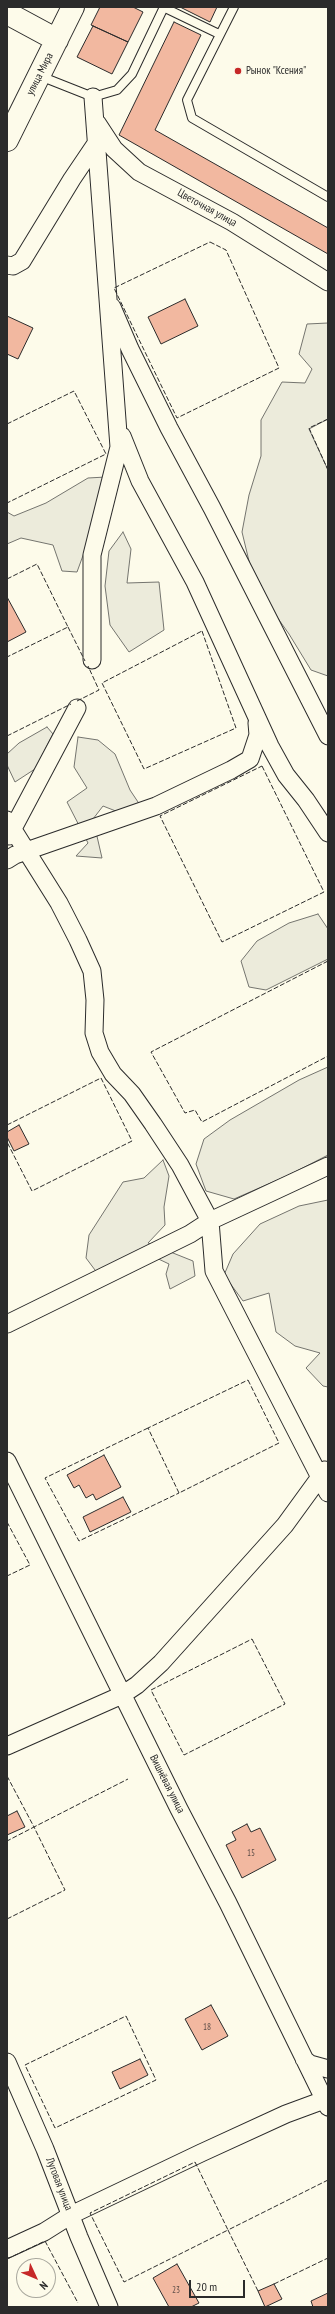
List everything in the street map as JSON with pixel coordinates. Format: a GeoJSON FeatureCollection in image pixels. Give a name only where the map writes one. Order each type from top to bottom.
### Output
{"type":"FeatureCollection","features":[{"type":"Feature","properties":{"kind":"main road","name":"улица Мира"},"geometry":{"type":"LineString","coordinates":[[7,140],[73,7]]}},
{"type":"Feature","properties":{"kind":"main road"},"geometry":{"type":"LineString","coordinates":[[7,13],[57,40]]}},
{"type":"Feature","properties":{"kind":"street"},"geometry":{"type":"LineString","coordinates":[[92,660],[92,555],[120,447],[107,294],[97,123],[93,97]]}},
{"type":"Feature","properties":{"kind":"street","name":"Цветочная улица"},"geometry":{"type":"LineString","coordinates":[[97,123],[114,149],[139,172],[232,222],[328,282]]}},
{"type":"Feature","properties":{"kind":"street"},"geometry":{"type":"LineString","coordinates":[[7,265],[14,266],[22,261],[72,179],[98,142]]}},
{"type":"Feature","properties":{"kind":"street"},"geometry":{"type":"LineString","coordinates":[[107,294],[130,349],[169,428],[212,508],[328,736]]}},
{"type":"Feature","properties":{"kind":"street"},"geometry":{"type":"LineString","coordinates":[[118,426],[140,481],[195,582],[256,718],[286,775],[306,800],[328,833]]}},
{"type":"Feature","properties":{"kind":"street"},"geometry":{"type":"LineString","coordinates":[[77,708],[9,830],[28,852],[62,909],[92,971],[95,1000],[94,1033],[100,1052],[113,1074],[132,1094],[180,1165],[210,1221],[214,1271],[292,1426],[324,1471],[328,1493]]}},
{"type":"Feature","properties":{"kind":"street"},"geometry":{"type":"LineString","coordinates":[[7,860],[156,806],[231,770],[250,759],[258,735],[256,718]]}},
{"type":"Feature","properties":{"kind":"street"},"geometry":{"type":"LineString","coordinates":[[7,1324],[190,1234],[210,1221],[328,1166]]}},
{"type":"Feature","properties":{"kind":"street","name":"Вишнёвая улица"},"geometry":{"type":"LineString","coordinates":[[7,1461],[122,1695],[228,1903],[326,2104]]}},
{"type":"Feature","properties":{"kind":"street"},"geometry":{"type":"LineString","coordinates":[[7,1746],[122,1695],[136,1686],[161,1663],[285,1525],[324,1471]]}},
{"type":"Feature","properties":{"kind":"street"},"geometry":{"type":"LineString","coordinates":[[304,2059],[310,2064],[328,2069]]}},
{"type":"Feature","properties":{"kind":"street","name":"Луговая улица"},"geometry":{"type":"LineString","coordinates":[[7,2062],[16,2080],[109,2307]]}},
{"type":"Feature","properties":{"kind":"street"},"geometry":{"type":"LineString","coordinates":[[7,2249],[44,2232],[71,2215],[286,2114],[326,2104]]}},
{"type":"Feature","properties":{"kind":"lane"},"geometry":{"type":"LineString","coordinates":[[40,75],[93,97],[117,90],[132,74],[164,7],[219,34]]}},
{"type":"Feature","properties":{"kind":"lane"},"geometry":{"type":"LineString","coordinates":[[234,7],[219,34],[187,100],[192,118],[328,197]]}},
{"type":"Feature","properties":{"kind":"shaded area"},"geometry":{"type":"Polygon","coordinates":[[[328,323],[328,419],[309,429],[328,470],[328,676],[311,670],[289,634],[255,586],[242,532],[249,495],[261,456],[261,420],[282,382],[305,383],[312,369],[299,354],[307,324],[328,323]]]}},
{"type":"Feature","properties":{"kind":"shaded area"},"geometry":{"type":"Polygon","coordinates":[[[106,477],[93,528],[77,572],[62,571],[53,545],[21,538],[7,544],[7,512],[14,516],[46,503],[88,478],[106,477]]]}},
{"type":"Feature","properties":{"kind":"shaded area"},"geometry":{"type":"Polygon","coordinates":[[[123,532],[131,549],[127,583],[159,582],[164,630],[129,652],[110,625],[105,586],[109,551],[123,532]]]}},
{"type":"Feature","properties":{"kind":"shaded area"},"geometry":{"type":"Polygon","coordinates":[[[47,727],[53,734],[35,769],[15,782],[7,765],[7,754],[19,743],[47,727]]]}},
{"type":"Feature","properties":{"kind":"shaded area"},"geometry":{"type":"Polygon","coordinates":[[[78,737],[98,740],[115,754],[130,790],[144,811],[126,815],[103,806],[93,819],[102,858],[76,856],[88,843],[67,802],[87,788],[74,767],[78,737]]]}},
{"type":"Feature","properties":{"kind":"shaded area"},"geometry":{"type":"Polygon","coordinates":[[[318,914],[328,929],[328,959],[266,990],[249,987],[241,961],[257,941],[289,923],[318,914]]]}},
{"type":"Feature","properties":{"kind":"shaded area"},"geometry":{"type":"Polygon","coordinates":[[[328,1067],[328,1155],[289,1175],[234,1199],[206,1191],[196,1164],[204,1139],[230,1120],[299,1080],[328,1067]]]}},
{"type":"Feature","properties":{"kind":"shaded area"},"geometry":{"type":"Polygon","coordinates":[[[163,1160],[169,1176],[164,1207],[165,1225],[148,1243],[193,1261],[195,1276],[170,1289],[166,1274],[169,1264],[148,1254],[98,1274],[86,1258],[89,1235],[123,1182],[144,1178],[163,1160]]]}},
{"type":"Feature","properties":{"kind":"shaded area"},"geometry":{"type":"Polygon","coordinates":[[[328,1200],[328,1387],[323,1386],[306,1368],[320,1353],[295,1346],[276,1332],[269,1293],[243,1301],[224,1275],[233,1254],[260,1224],[299,1206],[328,1200]]]}},
{"type":"Feature","properties":{"kind":"building"},"geometry":{"type":"Polygon","coordinates":[[[100,7],[133,7],[143,12],[128,42],[91,25],[100,7]]]}},
{"type":"Feature","properties":{"kind":"building"},"geometry":{"type":"Polygon","coordinates":[[[180,7],[217,7],[210,22],[180,7]]]}},
{"type":"Feature","properties":{"kind":"building"},"geometry":{"type":"Polygon","coordinates":[[[174,22],[201,35],[155,130],[328,228],[328,254],[119,135],[174,22]]]}},
{"type":"Feature","properties":{"kind":"building"},"geometry":{"type":"Polygon","coordinates":[[[93,26],[128,42],[112,74],[77,57],[93,26]]]}},
{"type":"Feature","properties":{"kind":"building"},"geometry":{"type":"Polygon","coordinates":[[[185,299],[198,326],[161,344],[148,317],[185,299]]]}},
{"type":"Feature","properties":{"kind":"building"},"geometry":{"type":"Polygon","coordinates":[[[7,316],[33,328],[18,359],[7,354],[7,316]]]}},
{"type":"Feature","properties":{"kind":"building"},"geometry":{"type":"Polygon","coordinates":[[[7,597],[26,632],[7,642],[7,597]]]}},
{"type":"Feature","properties":{"kind":"building"},"geometry":{"type":"Polygon","coordinates":[[[19,1125],[29,1144],[14,1151],[7,1137],[7,1132],[19,1125]]]}},
{"type":"Feature","properties":{"kind":"building"},"geometry":{"type":"Polygon","coordinates":[[[104,1455],[121,1487],[96,1500],[93,1494],[86,1498],[79,1485],[74,1488],[67,1475],[104,1455]]]}},
{"type":"Feature","properties":{"kind":"building"},"geometry":{"type":"Polygon","coordinates":[[[123,1497],[131,1512],[90,1532],[83,1517],[123,1497]]]}},
{"type":"Feature","properties":{"kind":"building"},"geometry":{"type":"Polygon","coordinates":[[[17,1811],[25,1827],[7,1835],[7,1816],[17,1811]]]}},
{"type":"Feature","properties":{"kind":"building"},"geometry":{"type":"Polygon","coordinates":[[[247,1824],[251,1832],[260,1828],[276,1860],[242,1878],[226,1845],[236,1840],[232,1832],[247,1824]]]}},
{"type":"Feature","properties":{"kind":"building"},"geometry":{"type":"Polygon","coordinates":[[[211,2005],[228,2036],[202,2050],[185,2019],[211,2005]]]}},
{"type":"Feature","properties":{"kind":"building"},"geometry":{"type":"Polygon","coordinates":[[[140,2059],[148,2075],[120,2089],[112,2072],[140,2059]]]}},
{"type":"Feature","properties":{"kind":"building"},"geometry":{"type":"Polygon","coordinates":[[[177,2264],[199,2303],[191,2307],[169,2307],[153,2278],[177,2264]]]}},
{"type":"Feature","properties":{"kind":"building"},"geometry":{"type":"Polygon","coordinates":[[[274,2284],[282,2299],[265,2307],[258,2291],[274,2284]]]}},
{"type":"Feature","properties":{"kind":"building"},"geometry":{"type":"Polygon","coordinates":[[[328,2293],[328,2307],[313,2307],[311,2301],[328,2293]]]}},
{"type":"Feature","properties":{"kind":"fence"},"geometry":{"type":"LineString","coordinates":[[210,242],[226,250],[279,368],[177,418],[114,288],[210,242]]}},
{"type":"Feature","properties":{"kind":"fence"},"geometry":{"type":"LineString","coordinates":[[7,424],[74,391],[106,454],[7,503]]}},
{"type":"Feature","properties":{"kind":"fence"},"geometry":{"type":"LineString","coordinates":[[328,419],[309,428],[328,470]]}},
{"type":"Feature","properties":{"kind":"fence"},"geometry":{"type":"LineString","coordinates":[[7,579],[37,564],[68,627],[7,657]]}},
{"type":"Feature","properties":{"kind":"fence"},"geometry":{"type":"LineString","coordinates":[[68,627],[85,661]]}},
{"type":"Feature","properties":{"kind":"fence"},"geometry":{"type":"LineString","coordinates":[[202,631],[236,728],[144,769],[102,683],[202,631]]}},
{"type":"Feature","properties":{"kind":"fence"},"geometry":{"type":"LineString","coordinates":[[77,701],[99,690],[88,666]]}},
{"type":"Feature","properties":{"kind":"fence"},"geometry":{"type":"LineString","coordinates":[[7,736],[71,704]]}},
{"type":"Feature","properties":{"kind":"fence"},"geometry":{"type":"LineString","coordinates":[[262,766],[324,892],[222,942],[160,816],[262,766]]}},
{"type":"Feature","properties":{"kind":"fence"},"geometry":{"type":"LineString","coordinates":[[328,961],[151,1052],[185,1113],[195,1110],[202,1122],[328,1056]]}},
{"type":"Feature","properties":{"kind":"fence"},"geometry":{"type":"LineString","coordinates":[[7,1125],[101,1078],[132,1141],[32,1191],[7,1142]]}},
{"type":"Feature","properties":{"kind":"fence"},"geometry":{"type":"LineString","coordinates":[[248,1380],[279,1443],[179,1493],[148,1428],[248,1380]]}},
{"type":"Feature","properties":{"kind":"fence"},"geometry":{"type":"LineString","coordinates":[[148,1428],[45,1478],[79,1541],[179,1493]]}},
{"type":"Feature","properties":{"kind":"fence"},"geometry":{"type":"LineString","coordinates":[[7,1522],[30,1565],[7,1576]]}},
{"type":"Feature","properties":{"kind":"fence"},"geometry":{"type":"LineString","coordinates":[[252,1639],[285,1704],[184,1755],[151,1690],[252,1639]]}},
{"type":"Feature","properties":{"kind":"fence"},"geometry":{"type":"LineString","coordinates":[[7,1776],[34,1827],[7,1841]]}},
{"type":"Feature","properties":{"kind":"fence"},"geometry":{"type":"LineString","coordinates":[[7,1919],[65,1890],[34,1827],[128,1779]]}},
{"type":"Feature","properties":{"kind":"fence"},"geometry":{"type":"LineString","coordinates":[[126,2016],[156,2080],[55,2128],[25,2065],[126,2016]]}},
{"type":"Feature","properties":{"kind":"fence"},"geometry":{"type":"LineString","coordinates":[[195,2162],[228,2230],[124,2282],[90,2213],[195,2162]]}},
{"type":"Feature","properties":{"kind":"fence"},"geometry":{"type":"LineString","coordinates":[[258,2291],[228,2230],[328,2180]]}},
{"type":"Feature","properties":{"kind":"fence"},"geometry":{"type":"LineString","coordinates":[[7,2259],[45,2241],[78,2303]]}},
{"type":"Feature","properties":{"kind":"fence"},"geometry":{"type":"LineString","coordinates":[[274,2284],[328,2258]]}},
{"type":"Feature","properties":{"kind":"place","name":"Рынок \"Ксения\""},"geometry":{"type":"Point","coordinates":[238,71]}}]}
